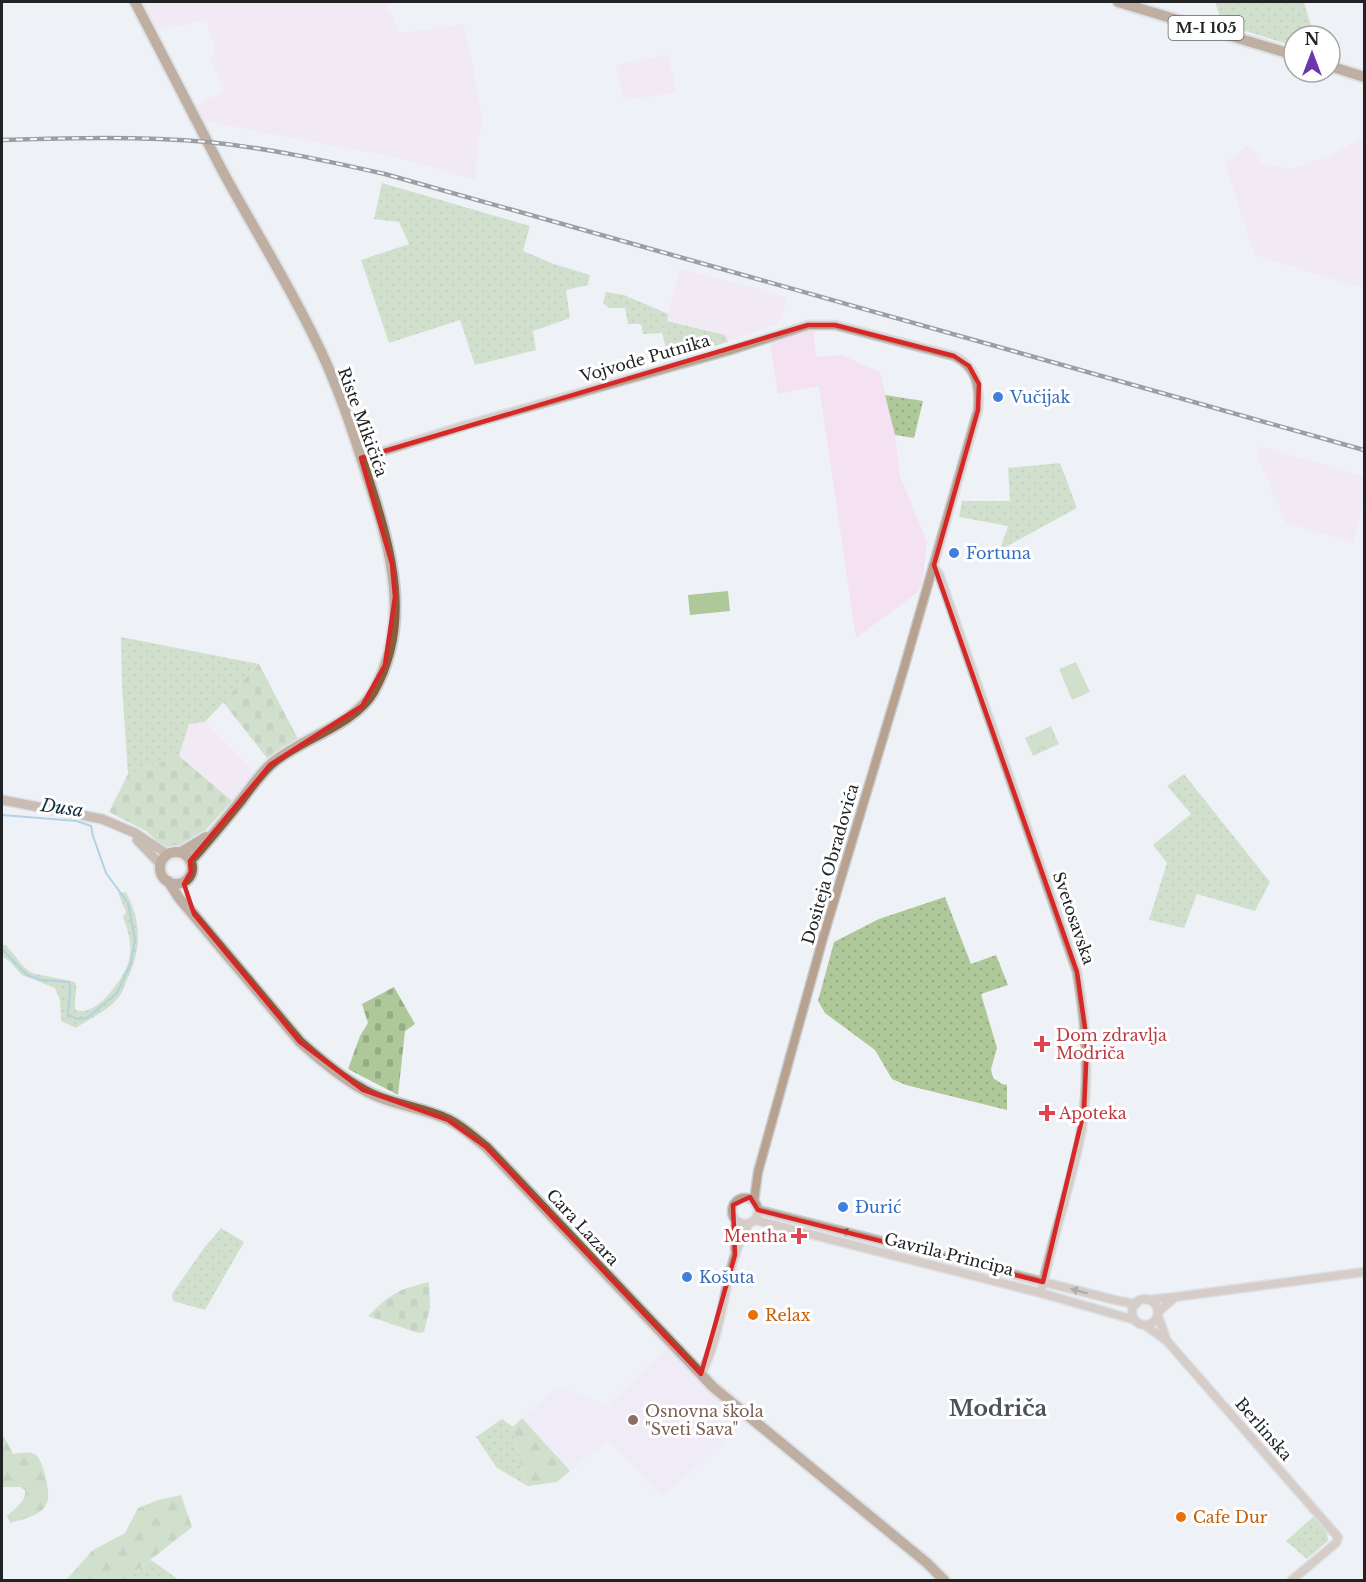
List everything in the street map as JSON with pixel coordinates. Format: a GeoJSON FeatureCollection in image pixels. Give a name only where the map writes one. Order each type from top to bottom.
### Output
{"type":"FeatureCollection","features":[{"type":"Feature","properties":{"kind":"main road","name":"Riste Mikičića"},"geometry":{"type":"LineString","coordinates":[[135,2],[224,174],[313,336],[340,395],[392,564],[395,597],[392,635],[385,665],[372,694],[362,706],[287,751],[270,765],[190,861]]}},
{"type":"Feature","properties":{"kind":"main road","name":"M-I 105"},"geometry":{"type":"LineString","coordinates":[[1118,2],[1282,51]]}},
{"type":"Feature","properties":{"kind":"main road"},"geometry":{"type":"LineString","coordinates":[[1342,70],[1365,77]]}},
{"type":"Feature","properties":{"kind":"main road"},"geometry":{"type":"LineString","coordinates":[[2,800],[90,816],[141,836],[167,854]]}},
{"type":"Feature","properties":{"kind":"main road","name":"Riste Mikičića"},"geometry":{"type":"LineString","coordinates":[[181,852],[194,846],[223,824]]}},
{"type":"Feature","properties":{"kind":"main road"},"geometry":{"type":"LineString","coordinates":[[124,828],[150,851],[160,864],[161,873],[168,881],[177,884],[185,880],[191,872],[190,861],[181,852],[167,854],[160,864]]}},
{"type":"Feature","properties":{"kind":"main road","name":"Cara Lazara"},"geometry":{"type":"LineString","coordinates":[[185,880],[185,895],[194,914]]}},
{"type":"Feature","properties":{"kind":"main road","name":"Cara Lazara"},"geometry":{"type":"LineString","coordinates":[[168,881],[179,898],[300,1042],[363,1090],[388,1101],[448,1120],[486,1147],[714,1387],[927,1563],[945,1581]]}},
{"type":"Feature","properties":{"kind":"street","name":"Vojvode Putnika"},"geometry":{"type":"LineString","coordinates":[[361,458],[466,425],[731,350],[808,325],[835,325],[954,356],[969,366],[979,384],[976,418],[933,566]]}},
{"type":"Feature","properties":{"kind":"street","name":"Dositeja Obradovića"},"geometry":{"type":"LineString","coordinates":[[754,1201],[758,1172],[823,938],[933,566]]}},
{"type":"Feature","properties":{"kind":"street","name":"Svetosavska"},"geometry":{"type":"LineString","coordinates":[[933,566],[939,574],[973,666],[1077,972],[1080,988],[1087,1042],[1084,1111],[1077,1152],[1041,1293]]}},
{"type":"Feature","properties":{"kind":"street","name":"Dositeja Obradovića"},"geometry":{"type":"LineString","coordinates":[[744,1198],[758,1172]]}},
{"type":"Feature","properties":{"kind":"street"},"geometry":{"type":"LineString","coordinates":[[701,1374],[711,1349],[735,1255],[742,1235],[752,1222],[758,1210],[754,1201],[744,1198],[735,1202],[732,1215],[736,1221],[742,1224],[752,1222]]}},
{"type":"Feature","properties":{"kind":"street","name":"Gavrila Principa"},"geometry":{"type":"LineString","coordinates":[[758,1210],[1136,1304]]}},
{"type":"Feature","properties":{"kind":"street"},"geometry":{"type":"LineString","coordinates":[[735,1255],[736,1221]]}},
{"type":"Feature","properties":{"kind":"street","name":"Gavrila Principa"},"geometry":{"type":"LineString","coordinates":[[752,1222],[1041,1293],[1135,1320]]}},
{"type":"Feature","properties":{"kind":"street"},"geometry":{"type":"LineString","coordinates":[[1175,1296],[1158,1314],[1153,1323],[1145,1325],[1135,1320],[1132,1311],[1139,1301],[1175,1296],[1365,1272]]}},
{"type":"Feature","properties":{"kind":"street"},"geometry":{"type":"LineString","coordinates":[[1148,1300],[1155,1304],[1158,1314]]}},
{"type":"Feature","properties":{"kind":"street","name":"Berlinska"},"geometry":{"type":"LineString","coordinates":[[1158,1314],[1167,1341]]}},
{"type":"Feature","properties":{"kind":"street","name":"Berlinska"},"geometry":{"type":"LineString","coordinates":[[1145,1325],[1167,1341],[1338,1537],[1336,1543],[1292,1581]]}},
{"type":"Feature","properties":{"kind":"highlighted area"},"geometry":{"type":"Polygon","coordinates":[[[808,325],[835,325],[954,356],[969,366],[979,384],[978,410],[934,565],[1077,972],[1087,1042],[1084,1111],[1043,1282],[758,1210],[750,1197],[733,1205],[735,1255],[701,1374],[486,1147],[448,1120],[363,1090],[300,1042],[194,914],[184,884],[191,872],[190,861],[270,765],[362,706],[385,665],[395,597],[392,564],[361,458],[808,325]]]}},
{"type":"Feature","properties":{"kind":"shaded area"},"geometry":{"type":"Polygon","coordinates":[[[141,2],[392,2],[393,4],[387,8],[401,33],[464,24],[483,125],[478,138],[476,180],[398,158],[203,121],[196,105],[224,91],[210,60],[215,50],[206,20],[156,31],[141,2]]]}},
{"type":"Feature","properties":{"kind":"shaded area"},"geometry":{"type":"Polygon","coordinates":[[[668,54],[677,93],[623,100],[616,65],[668,54]]]}},
{"type":"Feature","properties":{"kind":"shaded area"},"geometry":{"type":"Polygon","coordinates":[[[1364,137],[1364,289],[1254,255],[1225,163],[1249,144],[1262,164],[1291,169],[1321,159],[1364,137]]]}},
{"type":"Feature","properties":{"kind":"shaded area"},"geometry":{"type":"Polygon","coordinates":[[[680,268],[787,297],[779,324],[728,342],[725,335],[666,320],[680,268]]]}},
{"type":"Feature","properties":{"kind":"shaded area"},"geometry":{"type":"Polygon","coordinates":[[[813,330],[816,357],[841,355],[880,372],[895,435],[900,476],[927,542],[922,584],[918,592],[856,638],[819,386],[778,394],[770,341],[813,330]]]}},
{"type":"Feature","properties":{"kind":"shaded area"},"geometry":{"type":"Polygon","coordinates":[[[1260,446],[1364,476],[1364,502],[1353,543],[1286,523],[1257,456],[1260,446]]]}},
{"type":"Feature","properties":{"kind":"shaded area"},"geometry":{"type":"Polygon","coordinates":[[[205,722],[255,772],[232,801],[179,756],[189,724],[205,722]]]}},
{"type":"Feature","properties":{"kind":"shaded area","name":"Osnovna škola \"Sveti Sava\""},"geometry":{"type":"Polygon","coordinates":[[[668,1347],[745,1422],[663,1497],[607,1440],[570,1471],[522,1418],[557,1387],[608,1405],[668,1347]]]}},
{"type":"Feature","properties":{"kind":"green space"},"geometry":{"type":"Polygon","coordinates":[[[1215,2],[1304,2],[1310,24],[1282,24],[1282,42],[1222,24],[1215,2]]]}},
{"type":"Feature","properties":{"kind":"green space"},"geometry":{"type":"Polygon","coordinates":[[[382,183],[530,226],[523,251],[590,275],[588,285],[566,290],[570,318],[533,331],[536,350],[475,365],[460,320],[389,343],[361,260],[409,244],[399,222],[374,219],[382,183]]]}},
{"type":"Feature","properties":{"kind":"green space"},"geometry":{"type":"Polygon","coordinates":[[[606,292],[624,295],[668,314],[667,321],[725,335],[728,342],[669,358],[662,333],[643,334],[641,324],[628,324],[625,308],[609,308],[603,303],[606,292]]]}},
{"type":"Feature","properties":{"kind":"green space"},"geometry":{"type":"Polygon","coordinates":[[[885,395],[923,401],[914,438],[895,435],[885,395]]]}},
{"type":"Feature","properties":{"kind":"green space"},"geometry":{"type":"Polygon","coordinates":[[[1060,463],[1077,508],[1000,550],[1008,526],[959,517],[962,501],[1010,501],[1008,468],[1060,463]]]}},
{"type":"Feature","properties":{"kind":"green space"},"geometry":{"type":"Polygon","coordinates":[[[728,591],[730,611],[690,615],[688,595],[728,591]]]}},
{"type":"Feature","properties":{"kind":"green space"},"geometry":{"type":"Polygon","coordinates":[[[121,637],[259,664],[205,722],[189,724],[179,756],[128,774],[121,637]]]}},
{"type":"Feature","properties":{"kind":"green space"},"geometry":{"type":"Polygon","coordinates":[[[1076,662],[1090,692],[1072,700],[1059,669],[1076,662]]]}},
{"type":"Feature","properties":{"kind":"green space"},"geometry":{"type":"Polygon","coordinates":[[[259,664],[298,739],[267,758],[223,702],[259,664]]]}},
{"type":"Feature","properties":{"kind":"green space"},"geometry":{"type":"Polygon","coordinates":[[[1051,726],[1059,744],[1033,756],[1025,738],[1051,726]]]}},
{"type":"Feature","properties":{"kind":"green space"},"geometry":{"type":"Polygon","coordinates":[[[179,756],[232,801],[201,835],[186,847],[165,848],[146,831],[109,812],[128,774],[179,756]]]}},
{"type":"Feature","properties":{"kind":"green space"},"geometry":{"type":"Polygon","coordinates":[[[1184,774],[1270,882],[1255,911],[1197,894],[1184,928],[1149,920],[1167,863],[1153,845],[1191,814],[1167,786],[1184,774]]]}},
{"type":"Feature","properties":{"kind":"green space"},"geometry":{"type":"Polygon","coordinates":[[[126,892],[135,915],[138,937],[131,970],[122,992],[114,1003],[76,1028],[61,1021],[60,1000],[55,988],[22,975],[2,956],[2,945],[6,945],[32,973],[75,982],[76,1010],[84,1011],[92,1008],[108,996],[128,963],[130,940],[123,917],[126,912],[118,893],[126,892]]]}},
{"type":"Feature","properties":{"kind":"green space"},"geometry":{"type":"Polygon","coordinates":[[[945,897],[971,964],[996,955],[1008,985],[981,994],[997,1048],[991,1069],[993,1078],[1007,1085],[1007,1110],[906,1085],[892,1079],[875,1050],[825,1013],[818,1001],[834,942],[879,919],[945,897]]]}},
{"type":"Feature","properties":{"kind":"green space"},"geometry":{"type":"Polygon","coordinates":[[[394,987],[415,1024],[405,1031],[398,1095],[348,1069],[360,1036],[368,1023],[362,1004],[394,987]]]}},
{"type":"Feature","properties":{"kind":"green space"},"geometry":{"type":"Polygon","coordinates":[[[221,1228],[244,1242],[205,1310],[173,1301],[172,1294],[221,1228]]]}},
{"type":"Feature","properties":{"kind":"green space"},"geometry":{"type":"Polygon","coordinates":[[[429,1282],[430,1307],[424,1332],[418,1333],[368,1316],[395,1293],[429,1282]]]}},
{"type":"Feature","properties":{"kind":"green space"},"geometry":{"type":"Polygon","coordinates":[[[522,1418],[570,1471],[557,1482],[528,1486],[513,1427],[522,1418]]]}},
{"type":"Feature","properties":{"kind":"green space"},"geometry":{"type":"Polygon","coordinates":[[[502,1419],[513,1427],[528,1486],[497,1468],[476,1437],[502,1419]]]}},
{"type":"Feature","properties":{"kind":"green space"},"geometry":{"type":"Polygon","coordinates":[[[2,1433],[13,1454],[31,1453],[39,1458],[48,1490],[48,1500],[42,1510],[30,1517],[10,1523],[7,1516],[22,1501],[25,1490],[20,1487],[2,1487],[2,1433]]]}},
{"type":"Feature","properties":{"kind":"green space"},"geometry":{"type":"Polygon","coordinates":[[[181,1495],[192,1527],[125,1580],[66,1580],[93,1550],[125,1533],[138,1508],[158,1500],[181,1495]]]}},
{"type":"Feature","properties":{"kind":"green space"},"geometry":{"type":"Polygon","coordinates":[[[1314,1516],[1327,1532],[1328,1541],[1307,1559],[1286,1541],[1314,1516]]]}},
{"type":"Feature","properties":{"kind":"green space"},"geometry":{"type":"Polygon","coordinates":[[[151,1560],[179,1580],[125,1580],[151,1560]]]}},
{"type":"Feature","properties":{"kind":"waterway","name":"Dusa"},"geometry":{"type":"LineString","coordinates":[[2,815],[77,821],[91,826],[106,873],[128,903],[135,940],[131,963],[117,993],[87,1018],[78,1019],[68,1015],[69,982],[42,980],[27,975],[2,949]]}},
{"type":"Feature","properties":{"kind":"railway"},"geometry":{"type":"LineString","coordinates":[[2,140],[131,138],[208,142],[275,151],[385,174],[1364,450]]}},
{"type":"Feature","properties":{"kind":"place","name":"Vučijak"},"geometry":{"type":"Point","coordinates":[998,397]}},
{"type":"Feature","properties":{"kind":"place","name":"Fortuna"},"geometry":{"type":"Point","coordinates":[954,553]}},
{"type":"Feature","properties":{"kind":"place","name":"Dom zdravlja Modriča"},"geometry":{"type":"Point","coordinates":[1042,1044]}},
{"type":"Feature","properties":{"kind":"place","name":"Apoteka"},"geometry":{"type":"Point","coordinates":[1047,1113]}},
{"type":"Feature","properties":{"kind":"place","name":"Đurić"},"geometry":{"type":"Point","coordinates":[843,1207]}},
{"type":"Feature","properties":{"kind":"place","name":"Mentha"},"geometry":{"type":"Point","coordinates":[799,1236]}},
{"type":"Feature","properties":{"kind":"place","name":"Košuta"},"geometry":{"type":"Point","coordinates":[687,1277]}},
{"type":"Feature","properties":{"kind":"place","name":"Relax"},"geometry":{"type":"Point","coordinates":[753,1315]}},
{"type":"Feature","properties":{"kind":"place","name":"Osnovna škola \"Sveti Sava\""},"geometry":{"type":"Point","coordinates":[633,1420]}},
{"type":"Feature","properties":{"kind":"place","name":"Cafe Dur"},"geometry":{"type":"Point","coordinates":[1181,1517]}},
{"type":"Feature","properties":{"kind":"district","name":"Modriča"},"geometry":{"type":"Point","coordinates":[998,1408]}}]}
